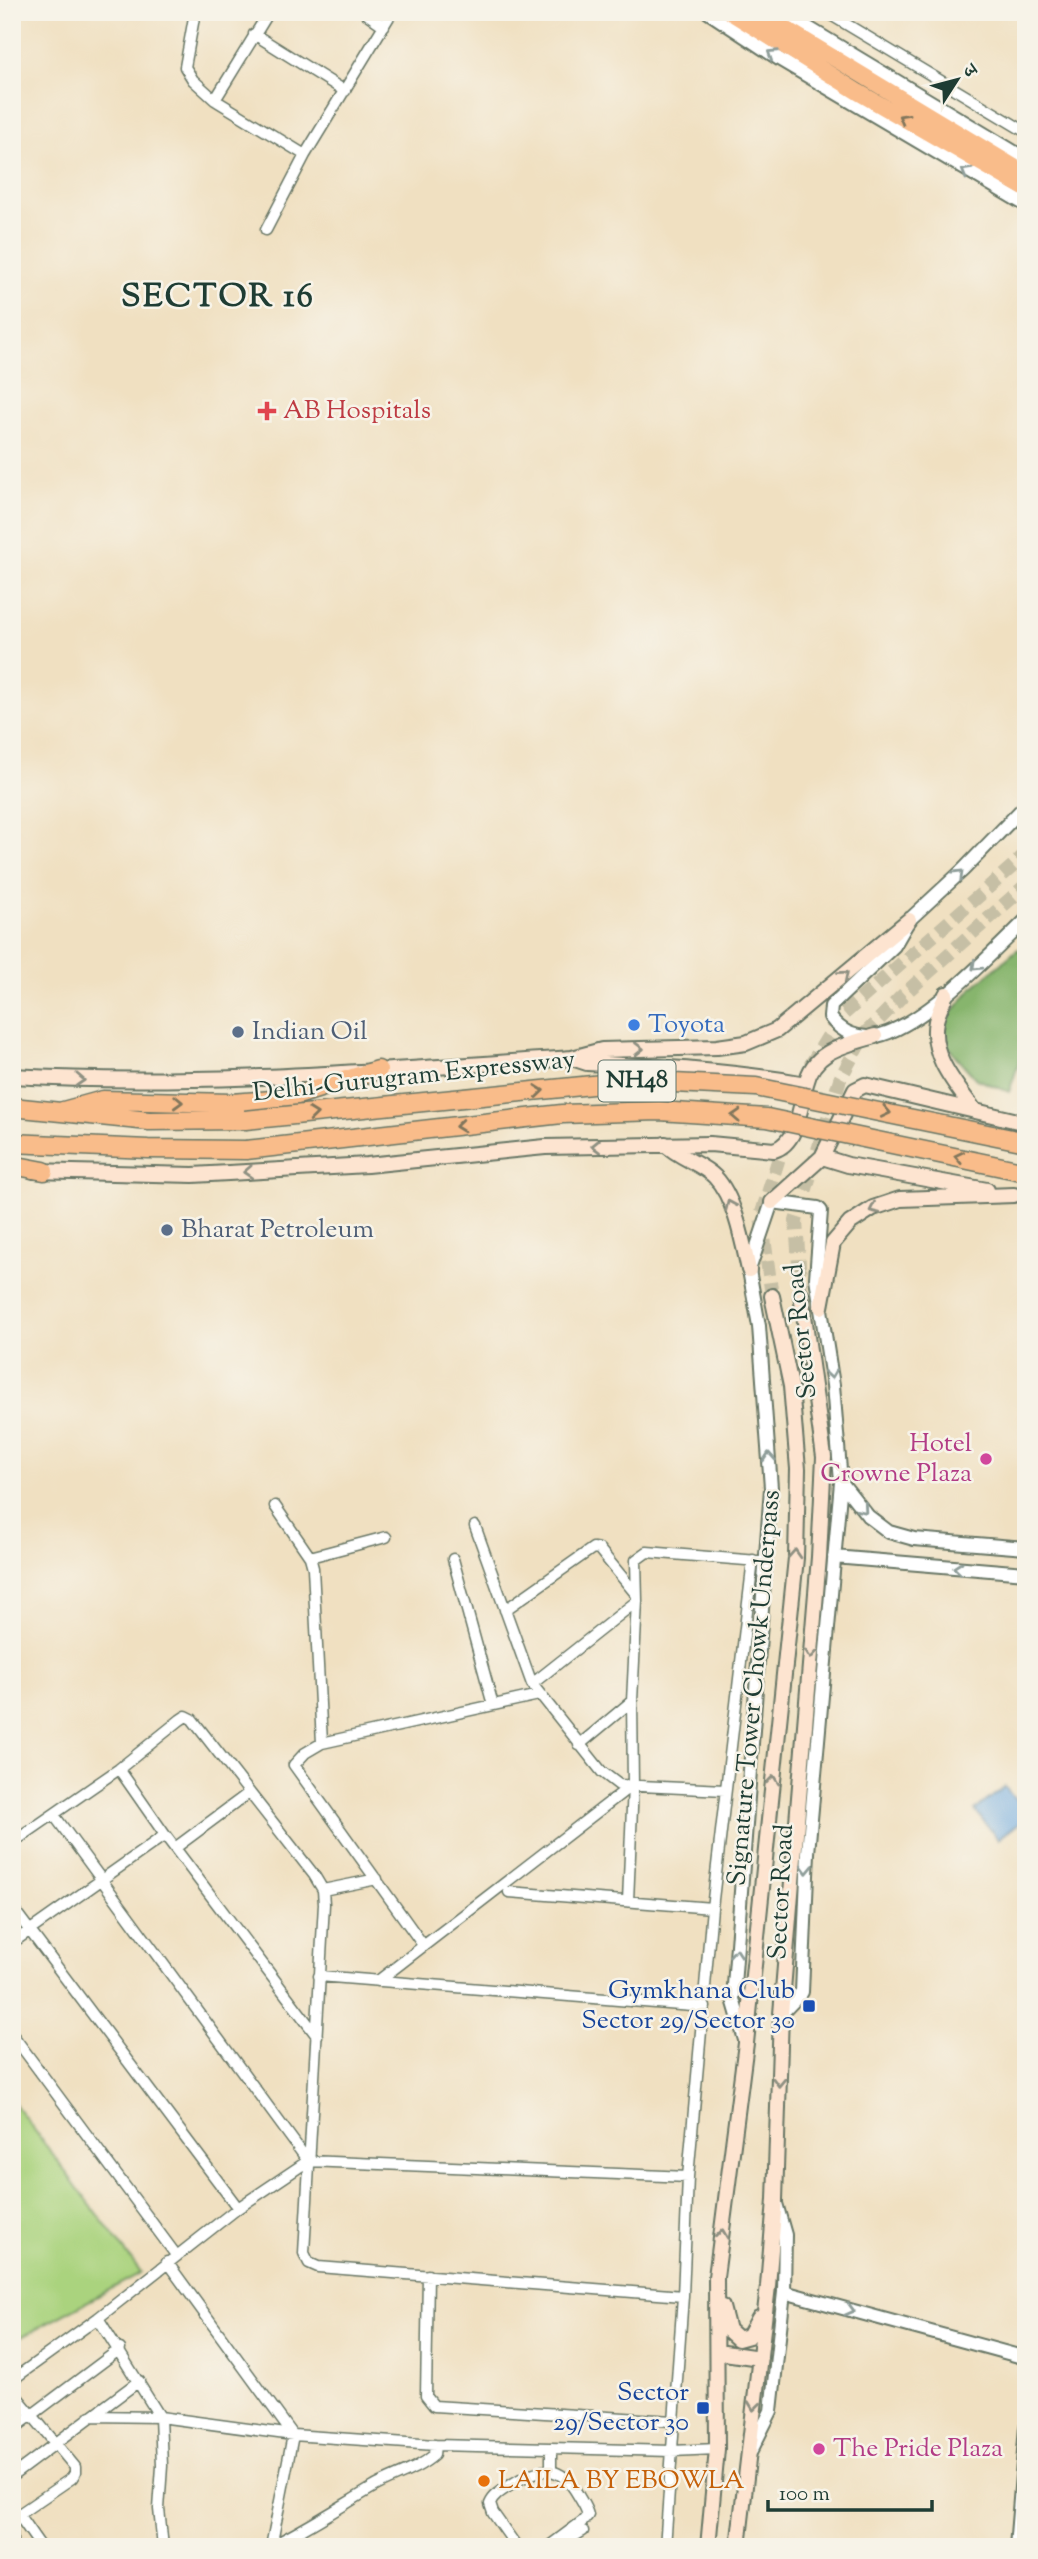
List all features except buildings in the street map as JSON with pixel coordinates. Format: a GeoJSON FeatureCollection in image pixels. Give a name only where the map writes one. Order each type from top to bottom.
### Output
{"type":"FeatureCollection","features":[{"type":"Feature","properties":{"kind":"highway"},"geometry":{"type":"LineString","coordinates":[[63,1111],[103,1100],[238,1103],[285,1099],[378,1070]]}},
{"type":"Feature","properties":{"kind":"highway","name":"Delhi-Gurugram Expressway"},"geometry":{"type":"LineString","coordinates":[[12,1107],[149,1121],[245,1120],[632,1081],[757,1087],[1026,1142]]}},
{"type":"Feature","properties":{"kind":"highway","name":"Delhi-Gurugram Expressway"},"geometry":{"type":"LineString","coordinates":[[12,1143],[246,1150],[562,1114],[659,1111],[767,1118],[1026,1172]]}},
{"type":"Feature","properties":{"kind":"highway"},"geometry":{"type":"LineString","coordinates":[[12,1165],[44,1171]]}},
{"type":"Feature","properties":{"kind":"main road"},"geometry":{"type":"LineString","coordinates":[[730,12],[778,26],[1026,174]]}},
{"type":"Feature","properties":{"kind":"main road"},"geometry":{"type":"LineString","coordinates":[[758,12],[869,98],[1026,189]]}},
{"type":"Feature","properties":{"kind":"main road"},"geometry":{"type":"LineString","coordinates":[[12,1076],[90,1081],[237,1079],[572,1058],[602,1050],[703,1048],[746,1043],[777,1030],[909,920]]}},
{"type":"Feature","properties":{"kind":"main road"},"geometry":{"type":"LineString","coordinates":[[946,994],[936,1021],[935,1036],[940,1058],[951,1079],[975,1111]]}},
{"type":"Feature","properties":{"kind":"main road"},"geometry":{"type":"LineString","coordinates":[[12,1171],[193,1175],[367,1165],[545,1147],[710,1144],[774,1150],[783,1147],[791,1138],[808,1074],[817,1060],[833,1049],[876,1036]]}},
{"type":"Feature","properties":{"kind":"main road"},"geometry":{"type":"LineString","coordinates":[[572,1058],[587,1063],[687,1068],[806,1084]]}},
{"type":"Feature","properties":{"kind":"main road"},"geometry":{"type":"LineString","coordinates":[[772,1202],[822,1157],[855,1090],[865,1086],[1026,1123]]}},
{"type":"Feature","properties":{"kind":"main road"},"geometry":{"type":"LineString","coordinates":[[665,1144],[715,1177],[727,1196],[737,1222],[749,1270]]}},
{"type":"Feature","properties":{"kind":"main road"},"geometry":{"type":"LineString","coordinates":[[822,1157],[848,1166],[1020,1196]]}},
{"type":"Feature","properties":{"kind":"main road"},"geometry":{"type":"LineString","coordinates":[[821,1307],[833,1242],[850,1223],[873,1208],[900,1199],[1020,1196]]}},
{"type":"Feature","properties":{"kind":"main road","name":"Signature Tower Chowk Underpass"},"geometry":{"type":"LineString","coordinates":[[781,2014],[819,1557],[824,1457],[801,1294]]}},
{"type":"Feature","properties":{"kind":"main road","name":"Signature Tower Chowk Underpass"},"geometry":{"type":"LineString","coordinates":[[746,2043],[796,1558],[798,1469],[791,1386],[772,1296]]}},
{"type":"Feature","properties":{"kind":"main road"},"geometry":{"type":"LineString","coordinates":[[738,2547],[768,2286],[775,2200],[781,2014]]}},
{"type":"Feature","properties":{"kind":"main road","name":"Sector Road"},"geometry":{"type":"LineString","coordinates":[[708,2547],[717,2449],[716,2277],[746,2043]]}},
{"type":"Feature","properties":{"kind":"main road"},"geometry":{"type":"LineString","coordinates":[[716,2277],[728,2330],[738,2339],[754,2332],[768,2286]]}},
{"type":"Feature","properties":{"kind":"main road"},"geometry":{"type":"LineString","coordinates":[[717,2352],[760,2358]]}},
{"type":"Feature","properties":{"kind":"street"},"geometry":{"type":"LineString","coordinates":[[195,12],[186,67],[193,80],[215,100],[305,155]]}},
{"type":"Feature","properties":{"kind":"street"},"geometry":{"type":"LineString","coordinates":[[215,100],[269,12]]}},
{"type":"Feature","properties":{"kind":"street"},"geometry":{"type":"LineString","coordinates":[[364,12],[384,26]]}},
{"type":"Feature","properties":{"kind":"street"},"geometry":{"type":"LineString","coordinates":[[266,230],[305,155],[392,12]]}},
{"type":"Feature","properties":{"kind":"street"},"geometry":{"type":"LineString","coordinates":[[708,12],[779,59],[1026,205]]}},
{"type":"Feature","properties":{"kind":"street"},"geometry":{"type":"LineString","coordinates":[[802,12],[810,29]]}},
{"type":"Feature","properties":{"kind":"street"},"geometry":{"type":"LineString","coordinates":[[826,12],[1026,132]]}},
{"type":"Feature","properties":{"kind":"street"},"geometry":{"type":"LineString","coordinates":[[778,26],[810,29],[1026,159]]}},
{"type":"Feature","properties":{"kind":"street"},"geometry":{"type":"LineString","coordinates":[[254,34],[345,91]]}},
{"type":"Feature","properties":{"kind":"street"},"geometry":{"type":"LineString","coordinates":[[1026,805],[964,870],[909,920],[894,946],[831,1006],[830,1017],[838,1028],[852,1034],[876,1036],[899,1028],[946,994],[1026,920]]}},
{"type":"Feature","properties":{"kind":"street","name":"Sector Road"},"geometry":{"type":"LineString","coordinates":[[746,2043],[733,1999],[759,1561],[771,1488],[759,1326],[749,1270],[772,1202],[818,1208],[821,1211],[816,1278],[833,1385],[841,1482],[808,1853],[802,1992],[781,2014]]}},
{"type":"Feature","properties":{"kind":"street"},"geometry":{"type":"LineString","coordinates":[[841,1482],[868,1516],[889,1532],[914,1539],[1026,1548]]}},
{"type":"Feature","properties":{"kind":"street"},"geometry":{"type":"LineString","coordinates":[[275,1506],[310,1557],[315,1591],[322,1743]]}},
{"type":"Feature","properties":{"kind":"street"},"geometry":{"type":"LineString","coordinates":[[475,1526],[532,1685],[609,1780],[620,1785],[725,1790]]}},
{"type":"Feature","properties":{"kind":"street"},"geometry":{"type":"LineString","coordinates":[[310,1557],[386,1537]]}},
{"type":"Feature","properties":{"kind":"street"},"geometry":{"type":"LineString","coordinates":[[505,1610],[593,1548],[599,1549],[637,1598]]}},
{"type":"Feature","properties":{"kind":"street"},"geometry":{"type":"LineString","coordinates":[[628,1901],[633,1785],[632,1702],[636,1560],[647,1552],[759,1561],[725,1790],[712,1908],[688,2177],[683,2296],[665,2547]]}},
{"type":"Feature","properties":{"kind":"street"},"geometry":{"type":"LineString","coordinates":[[834,1558],[1026,1573]]}},
{"type":"Feature","properties":{"kind":"street"},"geometry":{"type":"LineString","coordinates":[[453,1559],[493,1705]]}},
{"type":"Feature","properties":{"kind":"street"},"geometry":{"type":"LineString","coordinates":[[532,1685],[637,1598]]}},
{"type":"Feature","properties":{"kind":"street"},"geometry":{"type":"LineString","coordinates":[[423,1945],[294,1765],[305,1753],[322,1743],[539,1695]]}},
{"type":"Feature","properties":{"kind":"street"},"geometry":{"type":"LineString","coordinates":[[579,1745],[632,1702]]}},
{"type":"Feature","properties":{"kind":"street"},"geometry":{"type":"LineString","coordinates":[[12,1843],[119,1769],[186,1716],[192,1719],[323,1890],[304,2253],[309,2263],[318,2267],[683,2296]]}},
{"type":"Feature","properties":{"kind":"street"},"geometry":{"type":"LineString","coordinates":[[119,1769],[165,1835],[317,2036]]}},
{"type":"Feature","properties":{"kind":"street"},"geometry":{"type":"LineString","coordinates":[[377,1981],[633,1785]]}},
{"type":"Feature","properties":{"kind":"street"},"geometry":{"type":"LineString","coordinates":[[175,1848],[248,1793]]}},
{"type":"Feature","properties":{"kind":"street"},"geometry":{"type":"LineString","coordinates":[[54,1815],[308,2161]]}},
{"type":"Feature","properties":{"kind":"street"},"geometry":{"type":"LineString","coordinates":[[12,1943],[165,1835]]}},
{"type":"Feature","properties":{"kind":"street"},"geometry":{"type":"LineString","coordinates":[[323,1890],[377,1879]]}},
{"type":"Feature","properties":{"kind":"street"},"geometry":{"type":"LineString","coordinates":[[509,1892],[712,1908]]}},
{"type":"Feature","properties":{"kind":"street"},"geometry":{"type":"LineString","coordinates":[[12,1907],[238,2208]]}},
{"type":"Feature","properties":{"kind":"street"},"geometry":{"type":"LineString","coordinates":[[319,1976],[705,2007]]}},
{"type":"Feature","properties":{"kind":"street"},"geometry":{"type":"LineString","coordinates":[[12,2034],[172,2258],[293,2435],[270,2547]]}},
{"type":"Feature","properties":{"kind":"street"},"geometry":{"type":"LineString","coordinates":[[12,2380],[98,2318],[238,2208],[308,2161],[688,2177]]}},
{"type":"Feature","properties":{"kind":"street"},"geometry":{"type":"LineString","coordinates":[[748,2458],[771,2412],[784,2292],[785,2235],[775,2200]]}},
{"type":"Feature","properties":{"kind":"street"},"geometry":{"type":"LineString","coordinates":[[428,2275],[425,2396],[434,2406],[673,2421]]}},
{"type":"Feature","properties":{"kind":"street"},"geometry":{"type":"LineString","coordinates":[[784,2292],[1026,2358]]}},
{"type":"Feature","properties":{"kind":"street"},"geometry":{"type":"LineString","coordinates":[[98,2318],[159,2417],[162,2466],[159,2509],[163,2547]]}},
{"type":"Feature","properties":{"kind":"street"},"geometry":{"type":"LineString","coordinates":[[12,2430],[120,2350]]}},
{"type":"Feature","properties":{"kind":"street"},"geometry":{"type":"LineString","coordinates":[[12,2476],[139,2381]]}},
{"type":"Feature","properties":{"kind":"street"},"geometry":{"type":"LineString","coordinates":[[12,2391],[75,2467],[72,2478],[15,2516],[41,2547]]}},
{"type":"Feature","properties":{"kind":"street"},"geometry":{"type":"LineString","coordinates":[[91,2416],[159,2417],[293,2435],[435,2445],[671,2451],[717,2449]]}},
{"type":"Feature","properties":{"kind":"street"},"geometry":{"type":"LineString","coordinates":[[1016,2547],[1026,2427]]}},
{"type":"Feature","properties":{"kind":"street"},"geometry":{"type":"LineString","coordinates":[[270,2547],[374,2486],[425,2463],[434,2455],[435,2445]]}},
{"type":"Feature","properties":{"kind":"street"},"geometry":{"type":"LineString","coordinates":[[551,2448],[551,2470]]}},
{"type":"Feature","properties":{"kind":"street"},"geometry":{"type":"LineString","coordinates":[[517,2547],[493,2513],[490,2504],[493,2497],[526,2475],[538,2470],[551,2470],[572,2483],[588,2515],[548,2547]]}},
{"type":"Feature","properties":{"kind":"street"},"geometry":{"type":"LineString","coordinates":[[557,2547],[583,2531]]}},
{"type":"Feature","properties":{"kind":"street"},"geometry":{"type":"LineString","coordinates":[[12,2533],[12,2541]]}},
{"type":"Feature","properties":{"kind":"green space"},"geometry":{"type":"Polygon","coordinates":[[[1018,949],[1026,955],[1026,1041],[1009,1092],[976,1079],[947,1046],[945,1021],[972,988],[1018,949]]]}},
{"type":"Feature","properties":{"kind":"green space"},"geometry":{"type":"Polygon","coordinates":[[[12,2100],[141,2273],[12,2342],[12,2100]]]}},
{"type":"Feature","properties":{"kind":"water"},"geometry":{"type":"Polygon","coordinates":[[[1005,1787],[1026,1814],[1026,1818],[998,1839],[975,1810],[1005,1787]]]}},
{"type":"Feature","properties":{"kind":"tunnel"},"geometry":{"type":"LineString","coordinates":[[810,1066],[840,1017],[1026,853]]}},
{"type":"Feature","properties":{"kind":"tunnel"},"geometry":{"type":"LineString","coordinates":[[801,1294],[796,1221],[840,1079],[864,1035],[901,997],[1026,885]]}},
{"type":"Feature","properties":{"kind":"tunnel"},"geometry":{"type":"LineString","coordinates":[[772,1296],[761,1216],[785,1138]]}},
{"type":"Feature","properties":{"kind":"place","name":"AB Hospitals"},"geometry":{"type":"Point","coordinates":[267,411]}},
{"type":"Feature","properties":{"kind":"place","name":"Toyota"},"geometry":{"type":"Point","coordinates":[634,1025]}},
{"type":"Feature","properties":{"kind":"place","name":"Indian Oil"},"geometry":{"type":"Point","coordinates":[238,1032]}},
{"type":"Feature","properties":{"kind":"place","name":"Bharat Petroleum"},"geometry":{"type":"Point","coordinates":[167,1230]}},
{"type":"Feature","properties":{"kind":"place","name":"Hotel Crowne Plaza"},"geometry":{"type":"Point","coordinates":[986,1459]}},
{"type":"Feature","properties":{"kind":"place","name":"Gymkhana Club Sector 29/Sector 30"},"geometry":{"type":"Point","coordinates":[809,2006]}},
{"type":"Feature","properties":{"kind":"place","name":"Sector 29/Sector 30"},"geometry":{"type":"Point","coordinates":[703,2408]}},
{"type":"Feature","properties":{"kind":"place","name":"The Pride Plaza"},"geometry":{"type":"Point","coordinates":[819,2449]}},
{"type":"Feature","properties":{"kind":"place","name":"LAILA BY EBOWLA"},"geometry":{"type":"Point","coordinates":[484,2481]}},
{"type":"Feature","properties":{"kind":"district","name":"SECTOR 16"},"geometry":{"type":"Point","coordinates":[218,298]}}]}
